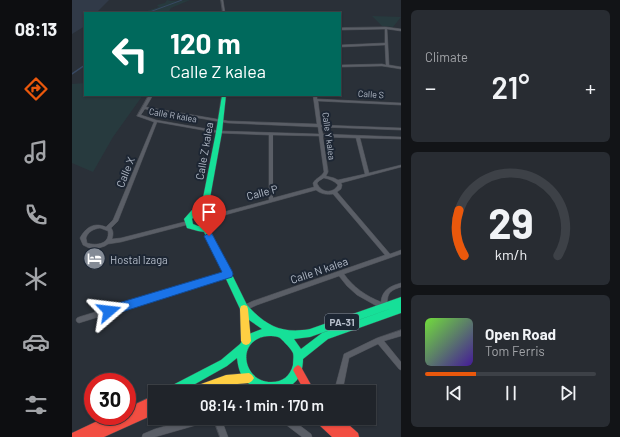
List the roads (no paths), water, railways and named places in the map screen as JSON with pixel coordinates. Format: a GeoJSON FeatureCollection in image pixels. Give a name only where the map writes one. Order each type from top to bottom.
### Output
{"type":"FeatureCollection","features":[{"type":"Feature","properties":{"kind":"main road","name":"Calle Z kalea"},"geometry":{"type":"LineString","coordinates":[[204,210],[221,121],[224,96]]}},
{"type":"Feature","properties":{"kind":"main road"},"geometry":{"type":"LineString","coordinates":[[204,210],[210,212],[214,216],[214,223],[206,229],[197,230],[188,223],[190,215],[194,212],[204,210]]}},
{"type":"Feature","properties":{"kind":"main road"},"geometry":{"type":"LineString","coordinates":[[206,229],[244,308],[252,317],[274,332]]}},
{"type":"Feature","properties":{"kind":"main road","name":"PA-31"},"geometry":{"type":"LineString","coordinates":[[184,385],[224,363],[245,344],[250,337],[264,331],[299,336],[401,301]]}},
{"type":"Feature","properties":{"kind":"main road"},"geometry":{"type":"LineString","coordinates":[[244,308],[245,344],[241,354],[241,363],[244,371],[250,378],[260,385]]}},
{"type":"Feature","properties":{"kind":"main road"},"geometry":{"type":"LineString","coordinates":[[284,385],[294,377],[298,370],[299,356],[326,336],[401,309]]}},
{"type":"Feature","properties":{"kind":"main road","name":"PA-31"},"geometry":{"type":"LineString","coordinates":[[282,334],[296,347],[299,356]]}},
{"type":"Feature","properties":{"kind":"main road"},"geometry":{"type":"LineString","coordinates":[[298,370],[306,385]]}},
{"type":"Feature","properties":{"kind":"main road"},"geometry":{"type":"LineString","coordinates":[[213,385],[226,380],[250,378]]}},
{"type":"Feature","properties":{"kind":"main road"},"geometry":{"type":"LineString","coordinates":[[136,409],[148,403]]}},
{"type":"Feature","properties":{"kind":"main road"},"geometry":{"type":"LineString","coordinates":[[92,437],[148,412]]}},
{"type":"Feature","properties":{"kind":"main road"},"geometry":{"type":"LineString","coordinates":[[75,437],[101,425]]}},
{"type":"Feature","properties":{"kind":"main road"},"geometry":{"type":"LineString","coordinates":[[327,425],[340,437]]}},
{"type":"Feature","properties":{"kind":"main road"},"geometry":{"type":"LineString","coordinates":[[341,425],[354,437]]}},
{"type":"Feature","properties":{"kind":"street"},"geometry":{"type":"LineString","coordinates":[[222,0],[224,12]]}},
{"type":"Feature","properties":{"kind":"street"},"geometry":{"type":"LineString","coordinates":[[341,30],[386,29],[401,31]]}},
{"type":"Feature","properties":{"kind":"street"},"geometry":{"type":"LineString","coordinates":[[386,29],[388,66]]}},
{"type":"Feature","properties":{"kind":"street"},"geometry":{"type":"LineString","coordinates":[[341,47],[387,45]]}},
{"type":"Feature","properties":{"kind":"street"},"geometry":{"type":"LineString","coordinates":[[341,66],[388,66],[401,68]]}},
{"type":"Feature","properties":{"kind":"street"},"geometry":{"type":"LineString","coordinates":[[143,108],[149,96]]}},
{"type":"Feature","properties":{"kind":"street","name":"Calle S"},"geometry":{"type":"LineString","coordinates":[[315,97],[401,104]]}},
{"type":"Feature","properties":{"kind":"street","name":"Calle Y kalea"},"geometry":{"type":"LineString","coordinates":[[315,97],[326,172],[323,177]]}},
{"type":"Feature","properties":{"kind":"street","name":"Calle R kalea"},"geometry":{"type":"LineString","coordinates":[[401,129],[221,121],[143,108],[139,116],[156,121],[219,132],[401,138]]}},
{"type":"Feature","properties":{"kind":"street","name":"Calle X"},"geometry":{"type":"LineString","coordinates":[[108,228],[115,221],[156,121]]}},
{"type":"Feature","properties":{"kind":"street"},"geometry":{"type":"LineString","coordinates":[[271,134],[271,201]]}},
{"type":"Feature","properties":{"kind":"street"},"geometry":{"type":"LineString","coordinates":[[358,136],[367,174]]}},
{"type":"Feature","properties":{"kind":"street"},"geometry":{"type":"LineString","coordinates":[[338,182],[339,188],[334,192],[324,192],[317,188],[315,183],[323,177],[330,178],[338,182],[401,166]]}},
{"type":"Feature","properties":{"kind":"street","name":"Calle P"},"geometry":{"type":"LineString","coordinates":[[214,216],[317,188]]}},
{"type":"Feature","properties":{"kind":"street"},"geometry":{"type":"LineString","coordinates":[[334,192],[389,256]]}},
{"type":"Feature","properties":{"kind":"street"},"geometry":{"type":"LineString","coordinates":[[107,242],[111,234],[108,228],[100,226],[91,228],[87,231],[83,238],[85,244],[93,247],[107,242],[121,240],[188,223]]}},
{"type":"Feature","properties":{"kind":"street","name":"Calle N kalea"},"geometry":{"type":"LineString","coordinates":[[244,308],[401,252]]}},
{"type":"Feature","properties":{"kind":"street"},"geometry":{"type":"LineString","coordinates":[[340,273],[351,287],[364,297],[384,307]]}},
{"type":"Feature","properties":{"kind":"street"},"geometry":{"type":"LineString","coordinates":[[79,320],[228,274]]}},
{"type":"Feature","properties":{"kind":"street"},"geometry":{"type":"LineString","coordinates":[[384,307],[383,299],[386,292],[391,287],[401,284]]}},
{"type":"Feature","properties":{"kind":"street"},"geometry":{"type":"LineString","coordinates":[[340,385],[346,356],[379,340],[401,333]]}},
{"type":"Feature","properties":{"kind":"street"},"geometry":{"type":"LineString","coordinates":[[379,340],[401,367]]}},
{"type":"Feature","properties":{"kind":"street"},"geometry":{"type":"LineString","coordinates":[[146,437],[154,433],[182,425]]}},
{"type":"Feature","properties":{"kind":"street"},"geometry":{"type":"LineString","coordinates":[[220,425],[224,437]]}},
{"type":"Feature","properties":{"kind":"street"},"geometry":{"type":"LineString","coordinates":[[292,425],[308,437]]}},
{"type":"Feature","properties":{"kind":"street"},"geometry":{"type":"LineString","coordinates":[[104,437],[108,429]]}},
{"type":"Feature","properties":{"kind":"waterway"},"geometry":{"type":"LineString","coordinates":[[150,12],[182,0]]}},
{"type":"Feature","properties":{"kind":"waterway"},"geometry":{"type":"LineString","coordinates":[[72,74],[84,66]]}},
{"type":"Feature","properties":{"kind":"place","name":"Hostal Izaga"},"geometry":{"type":"Point","coordinates":[95,259]}}]}
